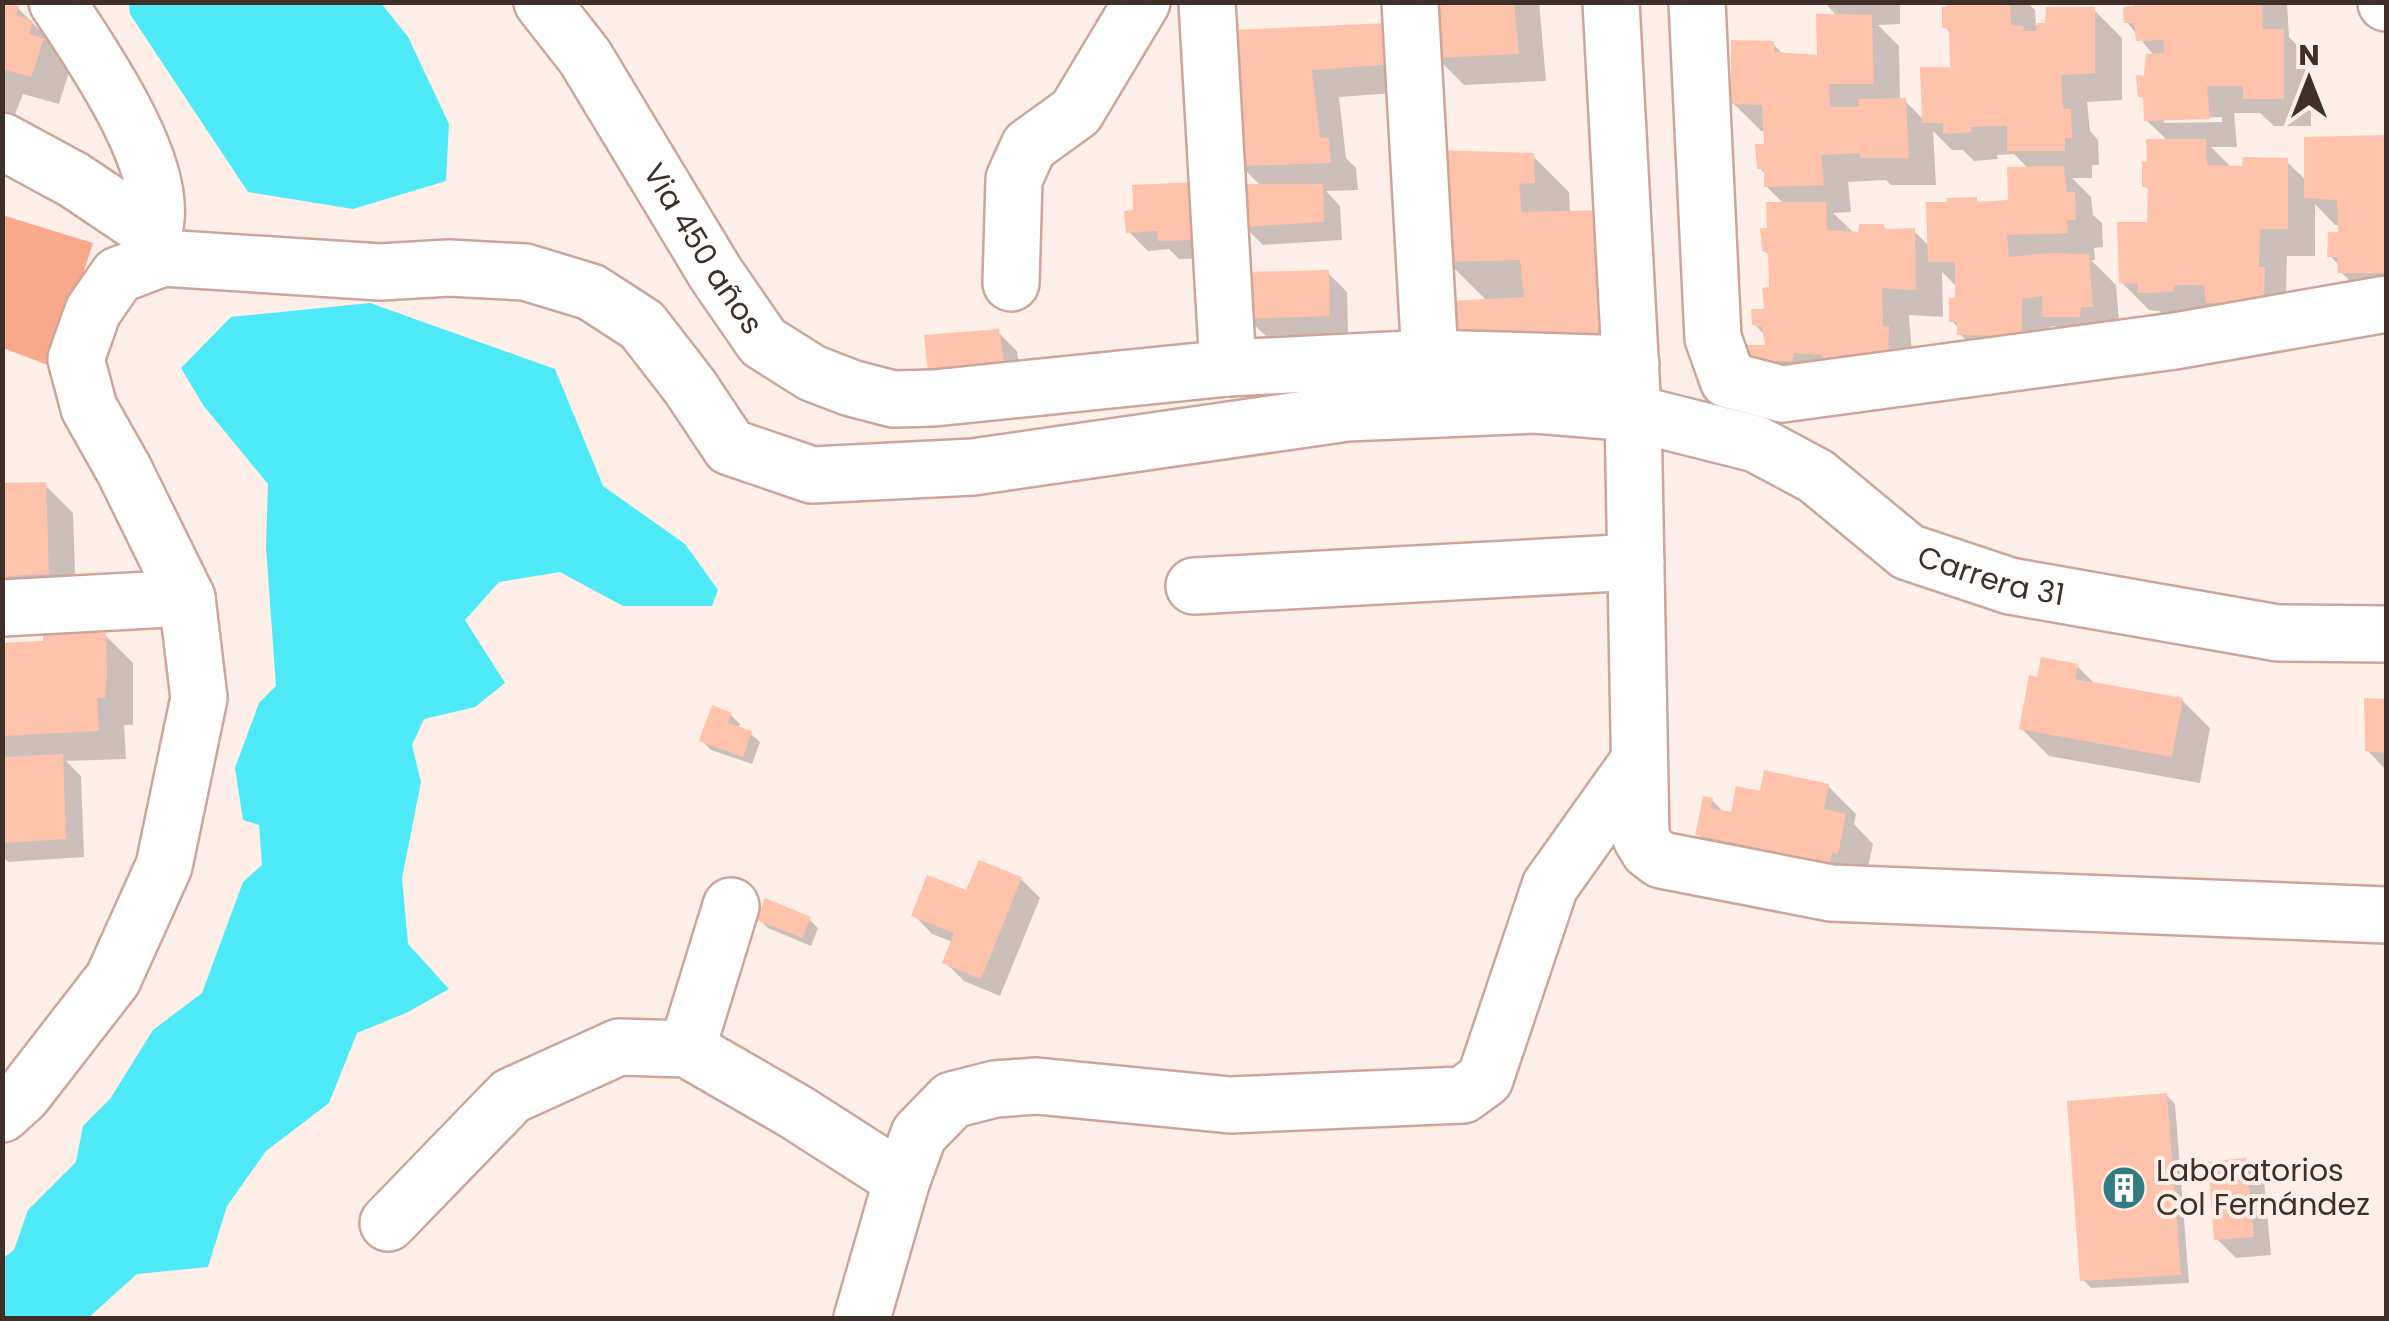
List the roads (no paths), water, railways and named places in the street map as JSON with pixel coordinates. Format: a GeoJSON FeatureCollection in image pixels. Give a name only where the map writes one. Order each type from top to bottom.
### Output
{"type":"FeatureCollection","features":[{"type":"Feature","properties":{"kind":"street"},"geometry":{"type":"LineString","coordinates":[[57,2],[92,54],[151,167],[159,218],[158,246]]}},
{"type":"Feature","properties":{"kind":"street","name":"Via 450 años"},"geometry":{"type":"LineString","coordinates":[[542,2],[585,57],[716,274],[763,342],[812,373],[851,388],[893,399],[934,398],[1228,368],[1430,358],[1632,388]]}},
{"type":"Feature","properties":{"kind":"street"},"geometry":{"type":"LineString","coordinates":[[1011,283],[1014,179],[1029,146],[1076,112],[1142,2]]}},
{"type":"Feature","properties":{"kind":"street"},"geometry":{"type":"LineString","coordinates":[[1207,2],[1228,368]]}},
{"type":"Feature","properties":{"kind":"street"},"geometry":{"type":"LineString","coordinates":[[1410,2],[1430,358]]}},
{"type":"Feature","properties":{"kind":"street"},"geometry":{"type":"LineString","coordinates":[[1611,2],[1632,388],[1641,838],[1649,851],[1661,860],[1831,893],[2386,915]]}},
{"type":"Feature","properties":{"kind":"street"},"geometry":{"type":"LineString","coordinates":[[1697,2],[1712,338],[1728,380],[1782,394],[2175,341],[2386,304]]}},
{"type":"Feature","properties":{"kind":"street"},"geometry":{"type":"LineString","coordinates":[[2,141],[74,180],[158,246],[380,272],[449,268],[525,272],[590,292],[642,325],[730,447],[812,475],[972,467],[1347,413],[1536,406],[1632,388]]}},
{"type":"Feature","properties":{"kind":"street"},"geometry":{"type":"LineString","coordinates":[[2,1114],[23,1096],[113,978],[164,866],[199,698],[186,598],[89,408],[76,359],[93,311],[118,275],[158,246]]}},
{"type":"Feature","properties":{"kind":"street","name":"Carrera 31"},"geometry":{"type":"LineString","coordinates":[[1632,388],[1816,476],[1908,552],[2010,586],[2278,632],[2386,634]]}},
{"type":"Feature","properties":{"kind":"street"},"geometry":{"type":"LineString","coordinates":[[1194,586],[1636,562]]}},
{"type":"Feature","properties":{"kind":"street"},"geometry":{"type":"LineString","coordinates":[[2,608],[186,598]]}},
{"type":"Feature","properties":{"kind":"street"},"geometry":{"type":"LineString","coordinates":[[862,1318],[919,1134],[952,1100],[1037,1086],[1230,1105],[1463,1096],[1474,1090],[1485,1079],[1550,886],[1639,761]]}},
{"type":"Feature","properties":{"kind":"street"},"geometry":{"type":"LineString","coordinates":[[687,1049],[731,906]]}},
{"type":"Feature","properties":{"kind":"street"},"geometry":{"type":"LineString","coordinates":[[388,1223],[511,1096],[619,1048],[687,1049],[902,1180]]}},
{"type":"Feature","properties":{"kind":"water"},"geometry":{"type":"Polygon","coordinates":[[[129,3],[381,3],[408,37],[449,124],[446,181],[353,209],[248,192],[130,14],[129,3]]]}},
{"type":"Feature","properties":{"kind":"water"},"geometry":{"type":"Polygon","coordinates":[[[370,303],[555,369],[603,486],[685,544],[718,590],[712,606],[623,606],[560,572],[499,582],[465,620],[505,683],[475,707],[424,719],[412,745],[421,782],[402,878],[408,944],[449,989],[406,1013],[357,1033],[329,1103],[266,1151],[227,1206],[208,1267],[137,1274],[88,1318],[3,1318],[3,1258],[14,1250],[28,1210],[76,1162],[83,1126],[110,1099],[153,1030],[202,993],[243,882],[262,865],[259,825],[243,820],[235,768],[259,703],[276,686],[266,547],[268,484],[203,405],[181,368],[231,317],[370,303]]]}},
{"type":"Feature","properties":{"kind":"place","name":"Laboratorios Col Fernández"},"geometry":{"type":"Point","coordinates":[2124,1188]}}]}
